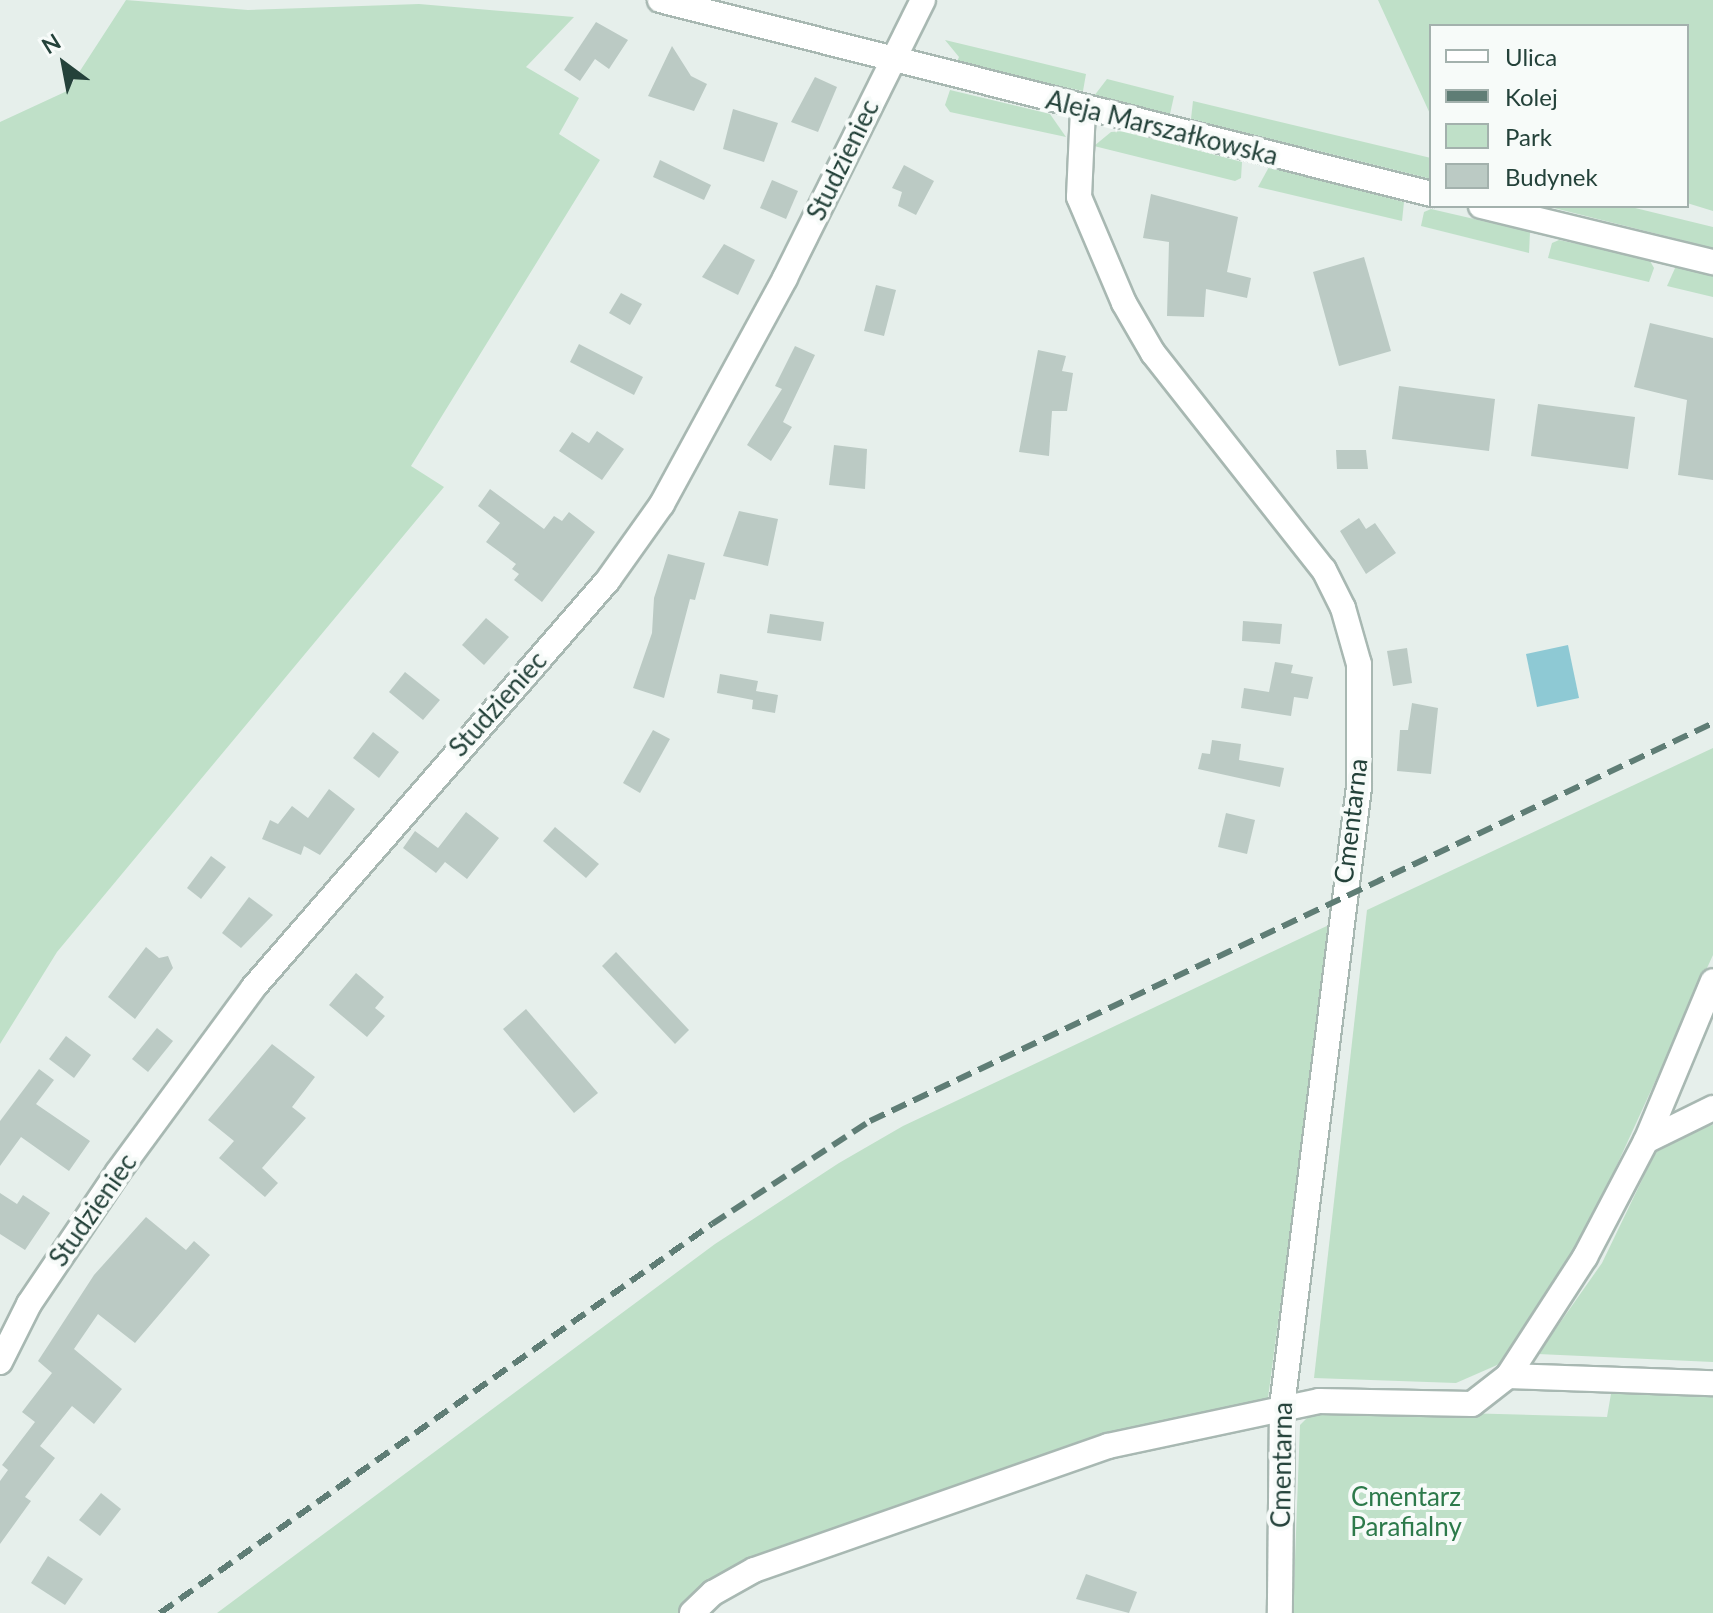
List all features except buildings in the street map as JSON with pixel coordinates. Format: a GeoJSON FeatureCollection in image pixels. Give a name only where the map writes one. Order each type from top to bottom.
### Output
{"type":"FeatureCollection","features":[{"type":"Feature","properties":{"kind":"street","name":"Aleja Marszałkowska"},"geometry":{"type":"LineString","coordinates":[[660,0],[1083,109],[1429,194]]}},
{"type":"Feature","properties":{"kind":"street","name":"Studzieniec"},"geometry":{"type":"LineString","coordinates":[[0,1362],[29,1304],[118,1172],[253,988],[608,580],[662,504],[785,278],[923,0]]}},
{"type":"Feature","properties":{"kind":"street","name":"Cmentarna"},"geometry":{"type":"LineString","coordinates":[[1083,109],[1079,197],[1118,291],[1153,353],[1324,570],[1343,608],[1359,664],[1359,787],[1282,1407],[1280,1613]]}},
{"type":"Feature","properties":{"kind":"street"},"geometry":{"type":"LineString","coordinates":[[1489,208],[1713,262]]}},
{"type":"Feature","properties":{"kind":"street"},"geometry":{"type":"LineString","coordinates":[[692,1613],[713,1593],[754,1570],[1108,1446],[1319,1401],[1472,1404],[1508,1376],[1585,1257],[1646,1141],[1713,981]]}},
{"type":"Feature","properties":{"kind":"street"},"geometry":{"type":"LineString","coordinates":[[1646,1141],[1713,1108]]}},
{"type":"Feature","properties":{"kind":"street"},"geometry":{"type":"LineString","coordinates":[[1508,1376],[1713,1383]]}},
{"type":"Feature","properties":{"kind":"green space"},"geometry":{"type":"Polygon","coordinates":[[[126,0],[248,10],[419,4],[574,17],[526,67],[579,98],[559,134],[600,160],[411,466],[444,487],[57,952],[0,1044],[0,122],[67,91],[126,0]]]}},
{"type":"Feature","properties":{"kind":"green space"},"geometry":{"type":"Polygon","coordinates":[[[1378,0],[1713,0],[1713,211],[1689,204],[1689,24],[1429,24],[1429,112],[1378,0]]]}},
{"type":"Feature","properties":{"kind":"green space"},"geometry":{"type":"Polygon","coordinates":[[[945,40],[1086,74],[1083,91],[956,64],[959,57],[945,40]]]}},
{"type":"Feature","properties":{"kind":"green space"},"geometry":{"type":"Polygon","coordinates":[[[1107,79],[1174,96],[1170,114],[1094,96],[1107,79]]]}},
{"type":"Feature","properties":{"kind":"green space"},"geometry":{"type":"Polygon","coordinates":[[[950,90],[1050,114],[1066,137],[950,112],[945,105],[950,90]]]}},
{"type":"Feature","properties":{"kind":"green space"},"geometry":{"type":"Polygon","coordinates":[[[1193,101],[1429,158],[1429,178],[1191,119],[1193,101]]]}},
{"type":"Feature","properties":{"kind":"green space"},"geometry":{"type":"Polygon","coordinates":[[[1125,131],[1242,162],[1241,178],[1235,181],[1094,146],[1111,132],[1125,131]]]}},
{"type":"Feature","properties":{"kind":"green space"},"geometry":{"type":"Polygon","coordinates":[[[1269,167],[1404,202],[1402,221],[1258,187],[1269,167]]]}},
{"type":"Feature","properties":{"kind":"green space"},"geometry":{"type":"Polygon","coordinates":[[[1554,208],[1635,208],[1713,227],[1713,248],[1554,208]]]}},
{"type":"Feature","properties":{"kind":"green space"},"geometry":{"type":"Polygon","coordinates":[[[1431,209],[1530,232],[1529,253],[1421,226],[1424,212],[1431,209]]]}},
{"type":"Feature","properties":{"kind":"green space"},"geometry":{"type":"Polygon","coordinates":[[[1559,240],[1649,259],[1654,268],[1649,282],[1548,258],[1552,243],[1559,240]]]}},
{"type":"Feature","properties":{"kind":"green space"},"geometry":{"type":"Polygon","coordinates":[[[1676,266],[1713,276],[1713,297],[1667,286],[1676,266]]]}},
{"type":"Feature","properties":{"kind":"green space"},"geometry":{"type":"Polygon","coordinates":[[[1713,748],[1713,955],[1584,1237],[1504,1362],[1456,1383],[1314,1378],[1367,910],[1713,748]]]}},
{"type":"Feature","properties":{"kind":"green space"},"geometry":{"type":"Polygon","coordinates":[[[1331,924],[1268,1398],[1075,1443],[899,1507],[698,1591],[678,1613],[217,1613],[715,1244],[839,1163],[903,1126],[1331,924]]]}},
{"type":"Feature","properties":{"kind":"green space"},"geometry":{"type":"Polygon","coordinates":[[[1713,1125],[1713,1362],[1538,1354],[1602,1263],[1655,1153],[1695,1128],[1713,1125]]]}},
{"type":"Feature","properties":{"kind":"green space","name":"Cmentarz Parafialny"},"geometry":{"type":"Polygon","coordinates":[[[1612,1388],[1713,1393],[1713,1613],[1293,1613],[1300,1425],[1316,1409],[1607,1417],[1612,1388]]]}},
{"type":"Feature","properties":{"kind":"water"},"geometry":{"type":"Polygon","coordinates":[[[1568,645],[1579,698],[1537,707],[1526,654],[1568,645]]]}},
{"type":"Feature","properties":{"kind":"railway"},"geometry":{"type":"LineString","coordinates":[[160,1613],[712,1224],[870,1121],[1713,723]]}}]}
